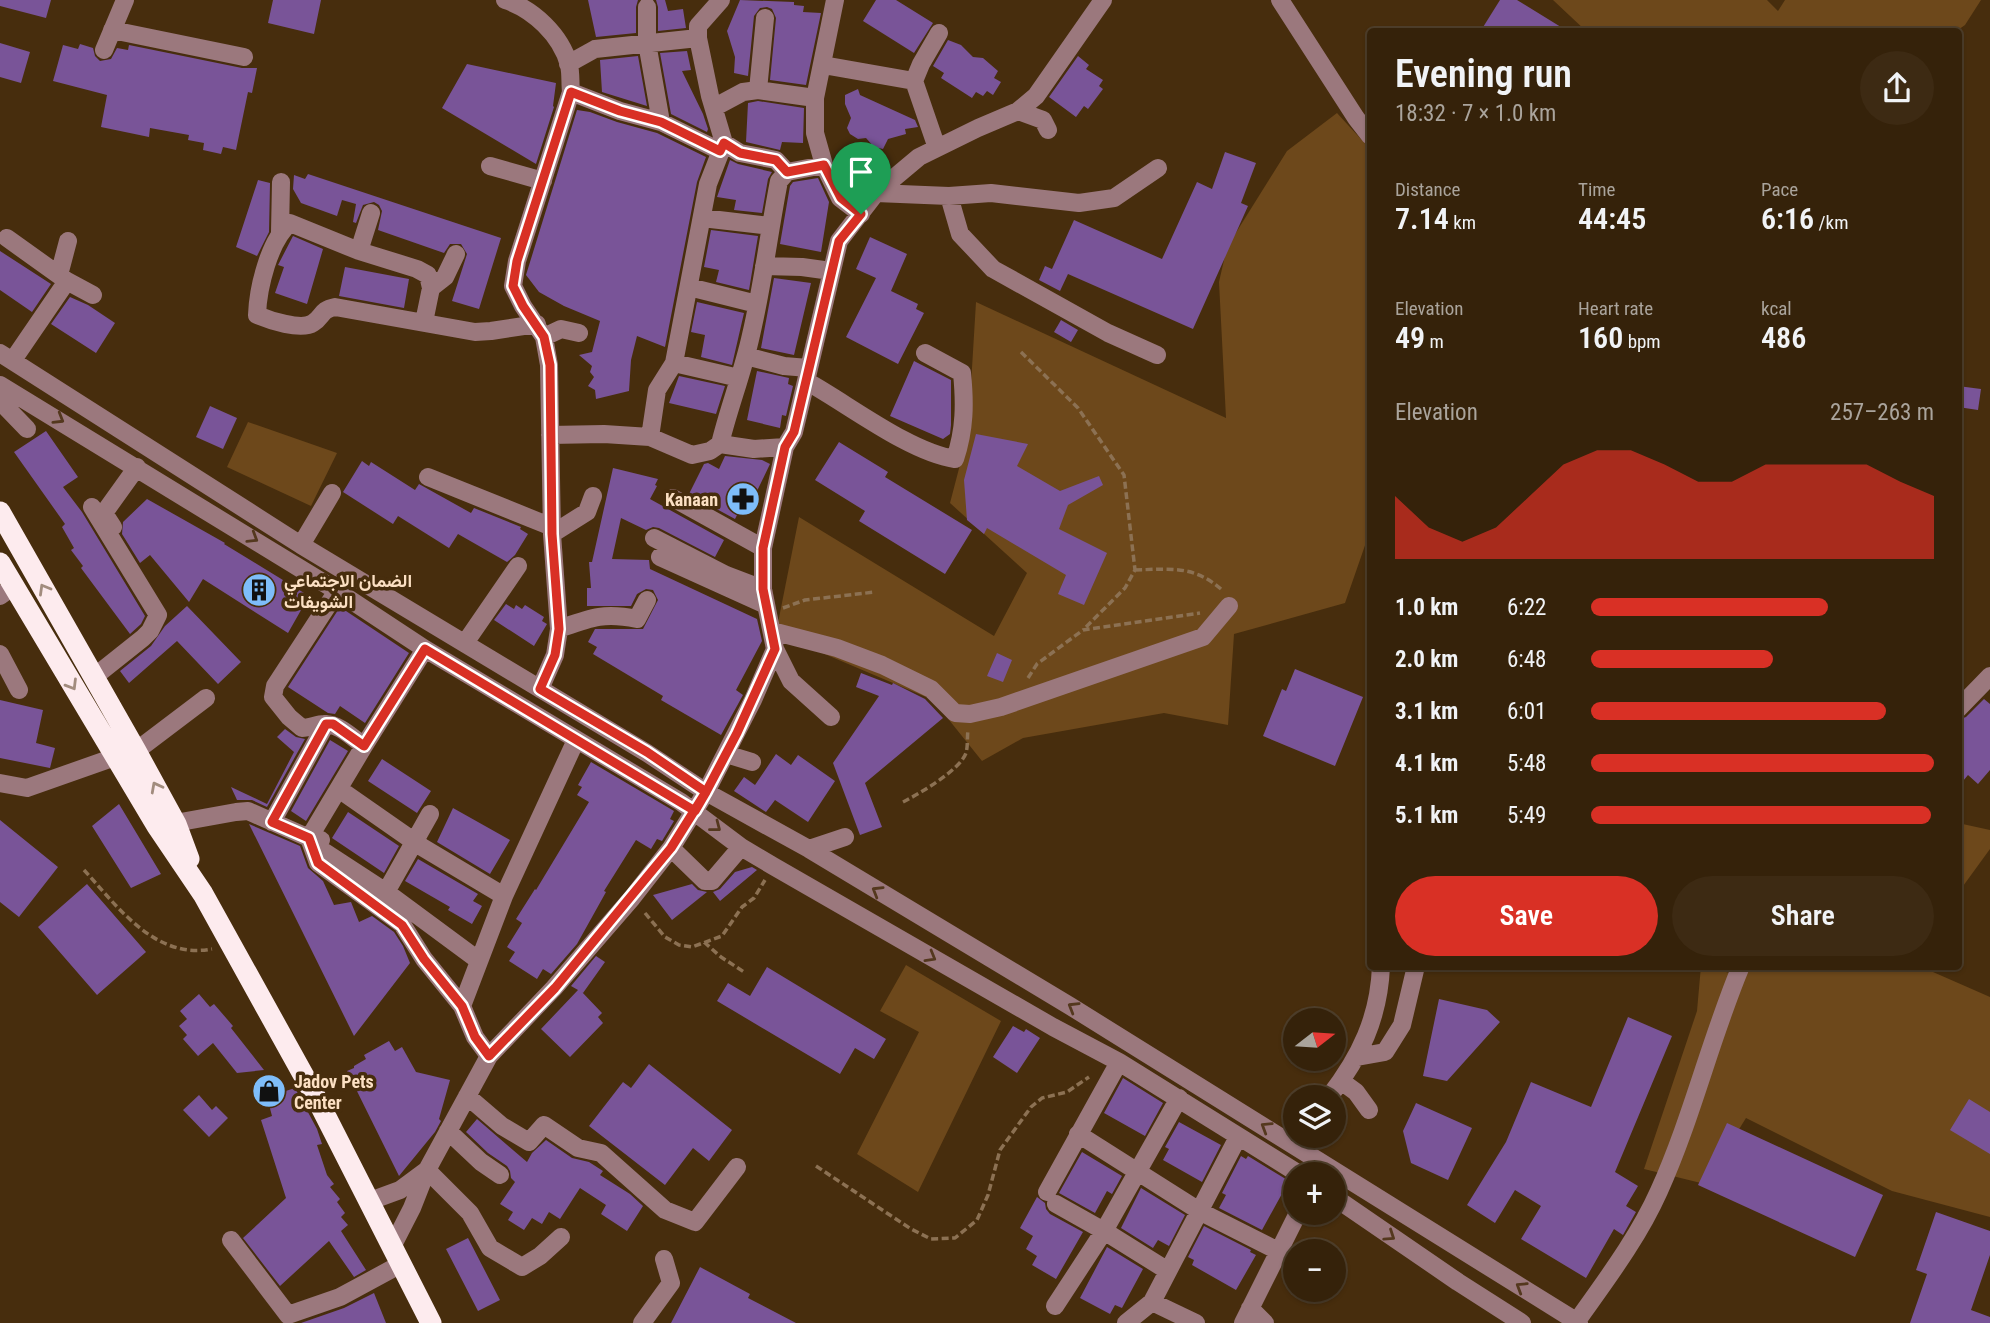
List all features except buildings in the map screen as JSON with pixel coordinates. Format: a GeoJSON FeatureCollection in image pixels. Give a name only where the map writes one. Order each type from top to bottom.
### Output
{"type":"FeatureCollection","features":[{"type":"Feature","properties":{"kind":"highway"},"geometry":{"type":"LineString","coordinates":[[0,512],[136,751],[166,825],[370,1201],[431,1323]]}},
{"type":"Feature","properties":{"kind":"highway"},"geometry":{"type":"LineString","coordinates":[[0,563],[7,591],[115,757],[166,825]]}},
{"type":"Feature","properties":{"kind":"street"},"geometry":{"type":"LineString","coordinates":[[104,50],[125,0]]}},
{"type":"Feature","properties":{"kind":"street"},"geometry":{"type":"LineString","coordinates":[[505,0],[520,5],[552,31],[568,64],[571,92],[517,261],[513,286],[540,330],[550,365],[552,531],[559,629],[555,655],[540,689]]}},
{"type":"Feature","properties":{"kind":"street"},"geometry":{"type":"LineString","coordinates":[[650,437],[657,390],[674,363],[708,184],[722,147],[698,38],[698,26],[721,0]]}},
{"type":"Feature","properties":{"kind":"street"},"geometry":{"type":"LineString","coordinates":[[835,0],[815,98],[815,133],[824,165],[841,198],[861,214]]}},
{"type":"Feature","properties":{"kind":"street"},"geometry":{"type":"LineString","coordinates":[[1280,0],[1367,132]]}},
{"type":"Feature","properties":{"kind":"street"},"geometry":{"type":"LineString","coordinates":[[831,717],[791,681],[769,618],[763,548],[785,447],[794,432],[839,241],[876,194],[919,157],[1018,111],[1036,96],[1096,5]]}},
{"type":"Feature","properties":{"kind":"street"},"geometry":{"type":"LineString","coordinates":[[647,6],[647,43],[661,122]]}},
{"type":"Feature","properties":{"kind":"street"},"geometry":{"type":"LineString","coordinates":[[758,90],[765,18]]}},
{"type":"Feature","properties":{"kind":"street"},"geometry":{"type":"LineString","coordinates":[[112,30],[244,57]]}},
{"type":"Feature","properties":{"kind":"street"},"geometry":{"type":"LineString","coordinates":[[937,148],[915,81],[920,64],[939,33]]}},
{"type":"Feature","properties":{"kind":"street"},"geometry":{"type":"LineString","coordinates":[[568,64],[595,50],[698,38]]}},
{"type":"Feature","properties":{"kind":"street"},"geometry":{"type":"LineString","coordinates":[[822,65],[915,81]]}},
{"type":"Feature","properties":{"kind":"street"},"geometry":{"type":"LineString","coordinates":[[715,107],[743,92],[758,90],[815,98]]}},
{"type":"Feature","properties":{"kind":"street"},"geometry":{"type":"LineString","coordinates":[[571,92],[620,111],[661,122],[740,153],[776,160],[787,172]]}},
{"type":"Feature","properties":{"kind":"street"},"geometry":{"type":"LineString","coordinates":[[1018,111],[1043,120],[1048,130]]}},
{"type":"Feature","properties":{"kind":"street"},"geometry":{"type":"LineString","coordinates":[[550,435],[650,437],[692,455],[710,451],[720,444],[746,356],[779,181],[787,172],[824,165]]}},
{"type":"Feature","properties":{"kind":"street"},"geometry":{"type":"LineString","coordinates":[[490,166],[542,181]]}},
{"type":"Feature","properties":{"kind":"street"},"geometry":{"type":"LineString","coordinates":[[876,194],[991,194],[1079,203],[1114,198],[1158,168]]}},
{"type":"Feature","properties":{"kind":"street"},"geometry":{"type":"LineString","coordinates":[[281,182],[280,232],[258,295],[257,315],[273,321],[304,326],[315,323],[325,309],[335,307],[475,331],[561,329],[579,333]]}},
{"type":"Feature","properties":{"kind":"street"},"geometry":{"type":"LineString","coordinates":[[949,195],[960,234],[993,269],[1108,333],[1157,355]]}},
{"type":"Feature","properties":{"kind":"street"},"geometry":{"type":"LineString","coordinates":[[359,251],[371,213]]}},
{"type":"Feature","properties":{"kind":"street"},"geometry":{"type":"LineString","coordinates":[[702,218],[771,226]]}},
{"type":"Feature","properties":{"kind":"street"},"geometry":{"type":"LineString","coordinates":[[280,232],[290,223],[428,275],[431,288],[424,322]]}},
{"type":"Feature","properties":{"kind":"street"},"geometry":{"type":"LineString","coordinates":[[6,238],[63,278],[93,295]]}},
{"type":"Feature","properties":{"kind":"street"},"geometry":{"type":"LineString","coordinates":[[68,241],[63,278],[6,357],[301,545],[647,752],[706,792],[809,849],[1283,1132]]}},
{"type":"Feature","properties":{"kind":"street"},"geometry":{"type":"LineString","coordinates":[[431,288],[445,277],[456,254]]}},
{"type":"Feature","properties":{"kind":"street"},"geometry":{"type":"LineString","coordinates":[[764,266],[831,271]]}},
{"type":"Feature","properties":{"kind":"street"},"geometry":{"type":"LineString","coordinates":[[690,287],[757,304]]}},
{"type":"Feature","properties":{"kind":"street"},"geometry":{"type":"LineString","coordinates":[[746,356],[807,374],[873,422],[936,456],[955,459],[963,435],[965,400],[962,373],[925,353]]}},
{"type":"Feature","properties":{"kind":"street"},"geometry":{"type":"LineString","coordinates":[[674,363],[739,378]]}},
{"type":"Feature","properties":{"kind":"street"},"geometry":{"type":"LineString","coordinates":[[0,385],[337,591],[425,649],[695,811],[741,847],[1113,1059],[1283,1165]]}},
{"type":"Feature","properties":{"kind":"street"},"geometry":{"type":"LineString","coordinates":[[0,401],[27,429]]}},
{"type":"Feature","properties":{"kind":"street"},"geometry":{"type":"LineString","coordinates":[[720,444],[754,449],[785,447]]}},
{"type":"Feature","properties":{"kind":"street"},"geometry":{"type":"LineString","coordinates":[[137,467],[104,513],[146,571]]}},
{"type":"Feature","properties":{"kind":"street"},"geometry":{"type":"LineString","coordinates":[[428,477],[552,531]]}},
{"type":"Feature","properties":{"kind":"street"},"geometry":{"type":"LineString","coordinates":[[301,545],[332,493]]}},
{"type":"Feature","properties":{"kind":"street"},"geometry":{"type":"LineString","coordinates":[[552,531],[587,512],[593,496]]}},
{"type":"Feature","properties":{"kind":"street"},"geometry":{"type":"LineString","coordinates":[[673,498],[763,548]]}},
{"type":"Feature","properties":{"kind":"street"},"geometry":{"type":"LineString","coordinates":[[92,507],[158,615],[143,638],[94,677]]}},
{"type":"Feature","properties":{"kind":"street"},"geometry":{"type":"LineString","coordinates":[[654,538],[726,575],[769,618]]}},
{"type":"Feature","properties":{"kind":"street"},"geometry":{"type":"LineString","coordinates":[[660,557],[769,618],[837,648],[882,664],[931,689],[955,713],[970,714],[1011,704],[1203,636],[1229,606]]}},
{"type":"Feature","properties":{"kind":"street"},"geometry":{"type":"LineString","coordinates":[[465,643],[519,566]]}},
{"type":"Feature","properties":{"kind":"street"},"geometry":{"type":"LineString","coordinates":[[337,591],[275,686],[273,697],[302,728],[333,724],[364,746]]}},
{"type":"Feature","properties":{"kind":"street"},"geometry":{"type":"LineString","coordinates":[[559,629],[596,615],[619,615],[637,619],[646,600]]}},
{"type":"Feature","properties":{"kind":"street"},"geometry":{"type":"LineString","coordinates":[[231,1240],[285,1319],[340,1297],[396,1255],[427,1170],[489,1056],[555,988],[632,898],[671,848],[695,811],[726,754],[769,618]]}},
{"type":"Feature","properties":{"kind":"street"},"geometry":{"type":"LineString","coordinates":[[309,838],[425,649]]}},
{"type":"Feature","properties":{"kind":"street"},"geometry":{"type":"LineString","coordinates":[[0,654],[19,690]]}},
{"type":"Feature","properties":{"kind":"street"},"geometry":{"type":"LineString","coordinates":[[1962,705],[1990,676]]}},
{"type":"Feature","properties":{"kind":"street"},"geometry":{"type":"LineString","coordinates":[[136,751],[206,698]]}},
{"type":"Feature","properties":{"kind":"street"},"geometry":{"type":"LineString","coordinates":[[272,822],[326,724]]}},
{"type":"Feature","properties":{"kind":"street"},"geometry":{"type":"LineString","coordinates":[[462,1006],[504,896],[576,740]]}},
{"type":"Feature","properties":{"kind":"street"},"geometry":{"type":"LineString","coordinates":[[726,754],[752,762]]}},
{"type":"Feature","properties":{"kind":"street"},"geometry":{"type":"LineString","coordinates":[[0,783],[27,788],[115,757]]}},
{"type":"Feature","properties":{"kind":"street"},"geometry":{"type":"LineString","coordinates":[[361,772],[317,848],[386,892],[478,960]]}},
{"type":"Feature","properties":{"kind":"street"},"geometry":{"type":"LineString","coordinates":[[346,794],[416,842],[504,896]]}},
{"type":"Feature","properties":{"kind":"street"},"geometry":{"type":"LineString","coordinates":[[166,825],[248,811],[309,838],[318,863],[402,925],[424,959],[462,1006],[475,1037],[489,1056]]}},
{"type":"Feature","properties":{"kind":"street"},"geometry":{"type":"LineString","coordinates":[[386,892],[430,814]]}},
{"type":"Feature","properties":{"kind":"street"},"geometry":{"type":"LineString","coordinates":[[809,849],[845,837]]}},
{"type":"Feature","properties":{"kind":"street"},"geometry":{"type":"LineString","coordinates":[[671,848],[705,881],[712,881],[741,847]]}},
{"type":"Feature","properties":{"kind":"street"},"geometry":{"type":"LineString","coordinates":[[1338,1085],[1357,1058],[1367,1037],[1380,970]]}},
{"type":"Feature","properties":{"kind":"street"},"geometry":{"type":"LineString","coordinates":[[1357,1058],[1385,1052],[1402,1025],[1415,970]]}},
{"type":"Feature","properties":{"kind":"street"},"geometry":{"type":"LineString","coordinates":[[1308,1148],[1578,1322],[1658,1194],[1740,970]]}},
{"type":"Feature","properties":{"kind":"street"},"geometry":{"type":"LineString","coordinates":[[1113,1059],[1051,1198],[1168,1271]]}},
{"type":"Feature","properties":{"kind":"street"},"geometry":{"type":"LineString","coordinates":[[1341,1081],[1356,1092],[1369,1110]]}},
{"type":"Feature","properties":{"kind":"street"},"geometry":{"type":"LineString","coordinates":[[467,1096],[502,1126],[529,1142],[544,1125],[578,1148],[601,1153],[665,1210],[695,1222],[737,1167]]}},
{"type":"Feature","properties":{"kind":"street"},"geometry":{"type":"LineString","coordinates":[[1055,1306],[1104,1230],[1179,1098]]}},
{"type":"Feature","properties":{"kind":"street"},"geometry":{"type":"LineString","coordinates":[[448,1131],[481,1162],[500,1175]]}},
{"type":"Feature","properties":{"kind":"street"},"geometry":{"type":"LineString","coordinates":[[1078,1133],[1200,1212],[1278,1251]]}},
{"type":"Feature","properties":{"kind":"street"},"geometry":{"type":"LineString","coordinates":[[1126,1323],[1152,1302],[1238,1137]]}},
{"type":"Feature","properties":{"kind":"street"},"geometry":{"type":"LineString","coordinates":[[370,1201],[400,1189],[427,1170]]}},
{"type":"Feature","properties":{"kind":"street"},"geometry":{"type":"LineString","coordinates":[[427,1170],[470,1213],[490,1248],[522,1267],[540,1256],[561,1237]]}},
{"type":"Feature","properties":{"kind":"street"},"geometry":{"type":"LineString","coordinates":[[1346,1205],[1522,1323]]}},
{"type":"Feature","properties":{"kind":"street"},"geometry":{"type":"LineString","coordinates":[[1265,1323],[1247,1315],[1292,1225]]}},
{"type":"Feature","properties":{"kind":"street"},"geometry":{"type":"LineString","coordinates":[[642,1323],[671,1283],[664,1259]]}},
{"type":"Feature","properties":{"kind":"street"},"geometry":{"type":"LineString","coordinates":[[1152,1302],[1196,1323]]}},
{"type":"Feature","properties":{"kind":"path"},"geometry":{"type":"LineString","coordinates":[[1011,704],[1037,664],[1083,630],[1125,588],[1135,570],[1124,475],[1078,408],[1021,352]]}},
{"type":"Feature","properties":{"kind":"path"},"geometry":{"type":"LineString","coordinates":[[1083,630],[1229,606],[1226,594],[1207,577],[1179,569],[1135,570]]}},
{"type":"Feature","properties":{"kind":"path"},"geometry":{"type":"LineString","coordinates":[[769,618],[805,600],[875,592]]}},
{"type":"Feature","properties":{"kind":"path"},"geometry":{"type":"LineString","coordinates":[[903,802],[951,771],[965,755],[970,714]]}},
{"type":"Feature","properties":{"kind":"path"},"geometry":{"type":"LineString","coordinates":[[632,898],[665,937],[679,945],[692,947],[722,936],[741,907],[754,898],[773,866]]}},
{"type":"Feature","properties":{"kind":"path"},"geometry":{"type":"LineString","coordinates":[[84,870],[122,912],[166,946],[199,951],[231,946]]}},
{"type":"Feature","properties":{"kind":"path"},"geometry":{"type":"LineString","coordinates":[[704,942],[744,972]]}},
{"type":"Feature","properties":{"kind":"path"},"geometry":{"type":"LineString","coordinates":[[816,1166],[911,1229],[931,1239],[955,1238],[977,1220],[988,1195],[1000,1150],[1031,1107],[1042,1098],[1067,1092],[1113,1059]]}},
{"type":"Feature","properties":{"kind":"shaded area"},"geometry":{"type":"Polygon","coordinates":[[[1553,0],[1767,0],[1778,11],[1785,0],[1981,0],[1961,28],[1583,28],[1553,0]]]}},
{"type":"Feature","properties":{"kind":"shaded area"},"geometry":{"type":"Polygon","coordinates":[[[1337,113],[1367,146],[1367,540],[1345,603],[1234,634],[1228,725],[1164,713],[1023,738],[982,761],[933,700],[787,638],[777,628],[799,517],[994,636],[1027,573],[950,503],[968,434],[976,302],[1226,418],[1219,282],[1227,247],[1287,151],[1337,113]]]}},
{"type":"Feature","properties":{"kind":"shaded area"},"geometry":{"type":"Polygon","coordinates":[[[248,422],[337,453],[311,506],[227,467],[248,422]]]}},
{"type":"Feature","properties":{"kind":"shaded area"},"geometry":{"type":"Polygon","coordinates":[[[1962,824],[1990,830],[1990,849],[1962,888],[1962,824]]]}},
{"type":"Feature","properties":{"kind":"shaded area"},"geometry":{"type":"Polygon","coordinates":[[[906,965],[1001,1021],[918,1192],[857,1154],[919,1032],[880,1011],[906,965]]]}},
{"type":"Feature","properties":{"kind":"shaded area"},"geometry":{"type":"Polygon","coordinates":[[[1701,970],[1730,973],[1731,970],[1934,970],[1990,997],[1990,1217],[1892,1191],[1746,1118],[1705,1184],[1644,1169],[1697,1011],[1701,970]]]}},
{"type":"Feature","properties":{"kind":"place","name":"Kanaan"},"geometry":{"type":"Point","coordinates":[743,499]}},
{"type":"Feature","properties":{"kind":"place","name":"الضمان الاجتماعي الشويفات"},"geometry":{"type":"Point","coordinates":[259,590]}},
{"type":"Feature","properties":{"kind":"place","name":"Jadov Pets Center"},"geometry":{"type":"Point","coordinates":[269,1091]}},
{"type":"Feature","properties":{"kind":"route"},"geometry":{"type":"LineString","coordinates":[[861,214],[839,241],[794,432],[785,447],[777,480],[763,548],[763,589],[775,649],[753,700],[706,792],[695,811],[671,848],[555,988],[489,1056],[475,1037],[462,1006],[424,959],[402,925],[318,863],[309,838],[272,822],[326,724],[333,724],[364,746],[425,649],[695,811],[706,792],[647,752],[540,689],[555,655],[559,629],[552,534],[550,365],[544,337],[513,286],[517,261],[571,92],[620,111],[661,122],[720,151],[724,143],[740,153],[776,160],[787,172],[824,165],[841,198],[861,214]]}}]}
